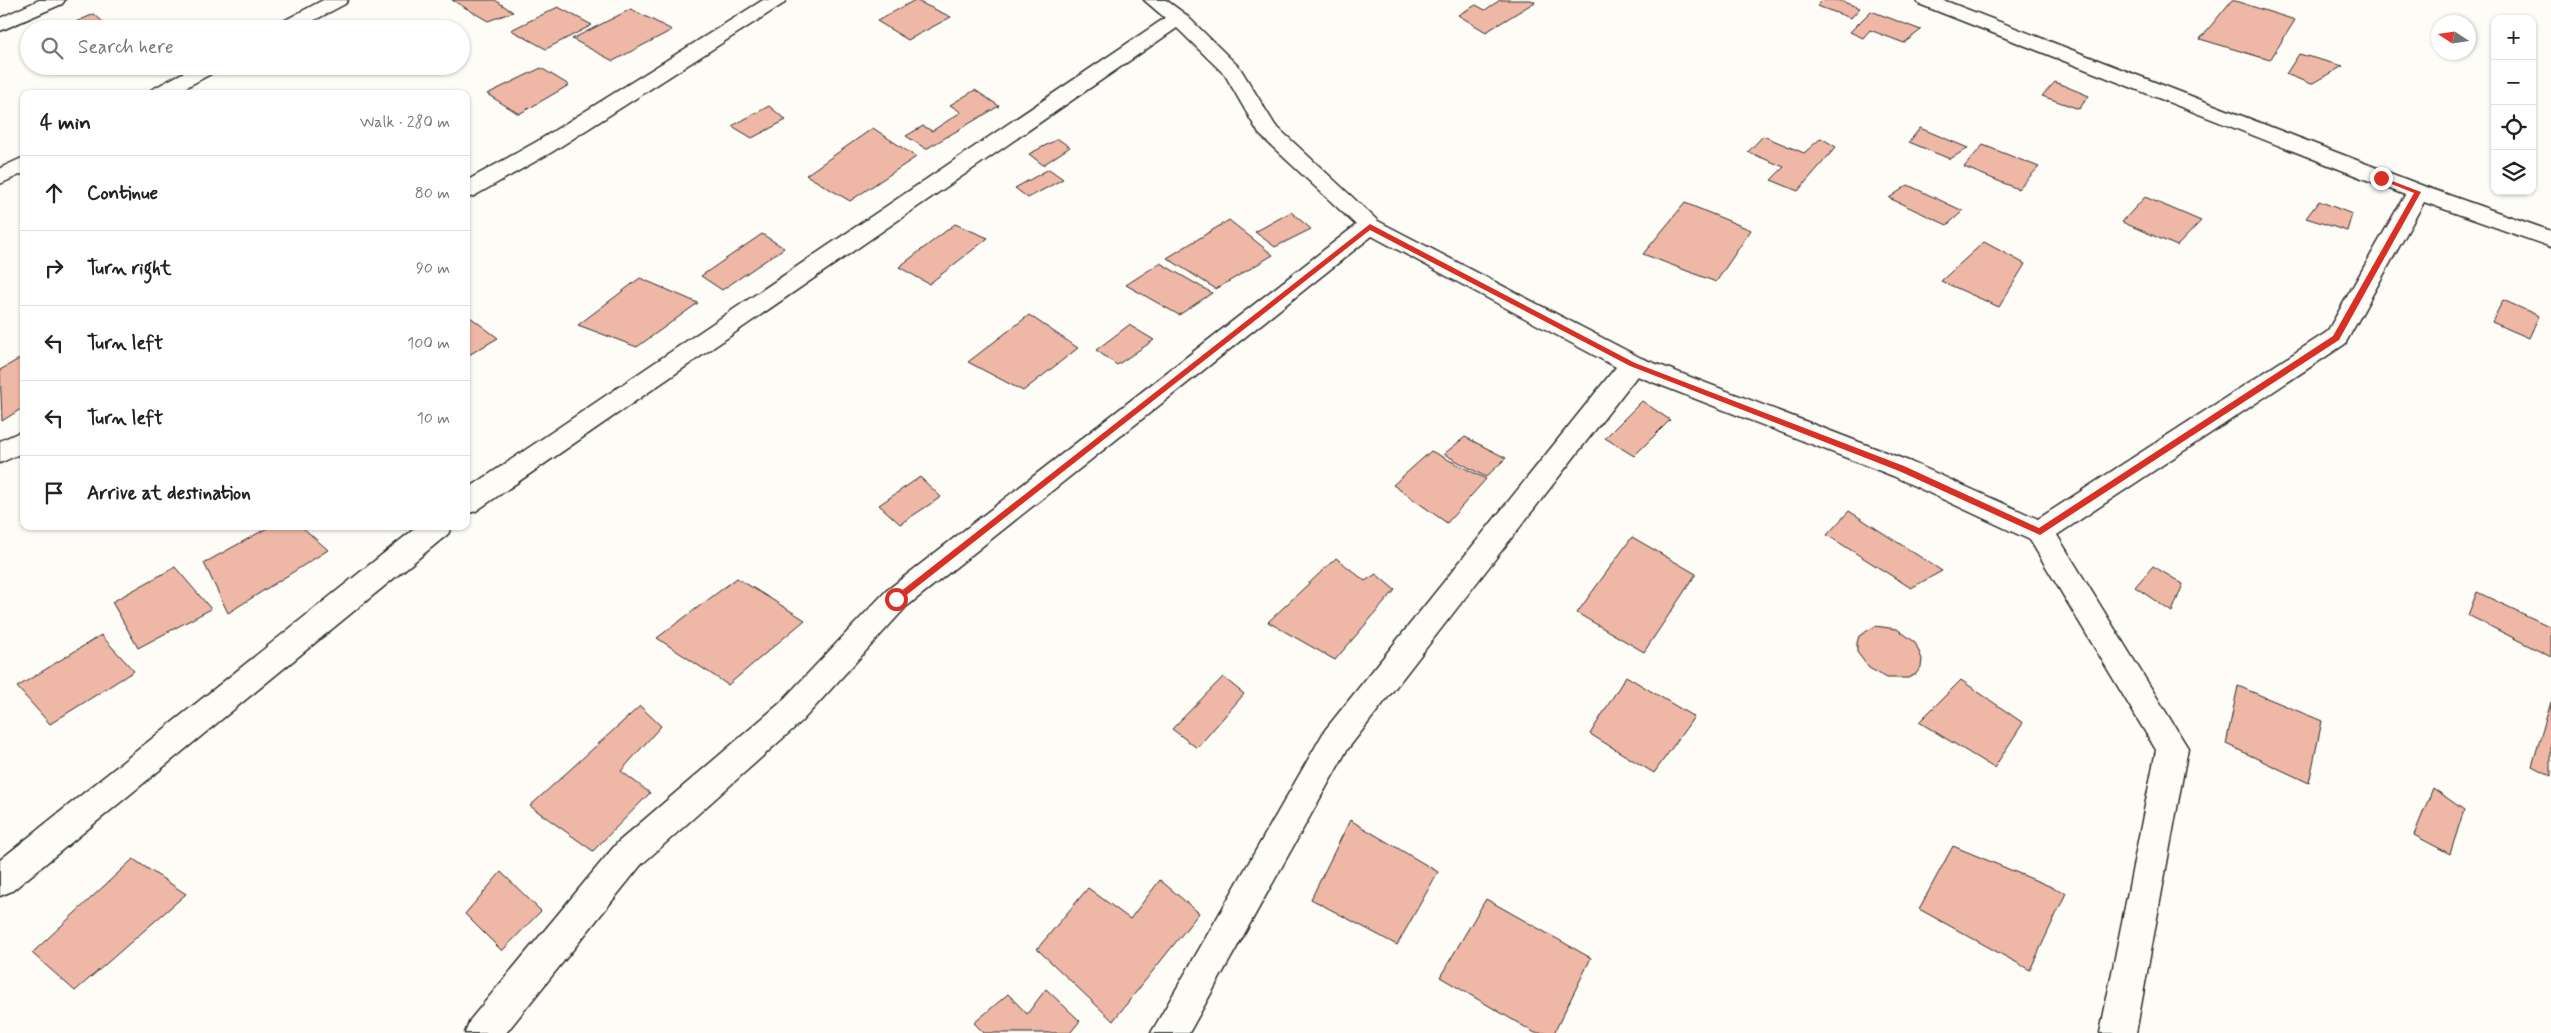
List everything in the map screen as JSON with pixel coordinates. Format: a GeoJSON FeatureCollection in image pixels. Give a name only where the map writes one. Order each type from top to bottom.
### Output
{"type":"FeatureCollection","features":[{"type":"Feature","properties":{"kind":"street"},"geometry":{"type":"LineString","coordinates":[[0,26],[55,0]]}},
{"type":"Feature","properties":{"kind":"street"},"geometry":{"type":"LineString","coordinates":[[300,20],[338,0]]}},
{"type":"Feature","properties":{"kind":"street"},"geometry":{"type":"LineString","coordinates":[[470,189],[544,147],[776,0]]}},
{"type":"Feature","properties":{"kind":"street"},"geometry":{"type":"LineString","coordinates":[[1154,0],[1178,18],[1233,72],[1267,129],[1370,226],[1632,364],[1902,468],[2040,532],[2172,748],[2118,1033]]}},
{"type":"Feature","properties":{"kind":"street"},"geometry":{"type":"LineString","coordinates":[[1926,0],[2418,192],[2551,239]]}},
{"type":"Feature","properties":{"kind":"street"},"geometry":{"type":"LineString","coordinates":[[470,501],[1178,18]]}},
{"type":"Feature","properties":{"kind":"street"},"geometry":{"type":"LineString","coordinates":[[166,90],[194,75]]}},
{"type":"Feature","properties":{"kind":"street"},"geometry":{"type":"LineString","coordinates":[[0,177],[20,166]]}},
{"type":"Feature","properties":{"kind":"street"},"geometry":{"type":"LineString","coordinates":[[2040,532],[2336,338],[2418,192]]}},
{"type":"Feature","properties":{"kind":"street"},"geometry":{"type":"LineString","coordinates":[[483,1033],[629,854],[790,713],[896,599],[1370,226]]}},
{"type":"Feature","properties":{"kind":"street"},"geometry":{"type":"LineString","coordinates":[[1169,1033],[1336,740],[1632,364]]}},
{"type":"Feature","properties":{"kind":"street"},"geometry":{"type":"LineString","coordinates":[[0,453],[20,442]]}},
{"type":"Feature","properties":{"kind":"street"},"geometry":{"type":"LineString","coordinates":[[0,880],[433,530]]}},
{"type":"Feature","properties":{"kind":"building"},"geometry":{"type":"Polygon","coordinates":[[[452,0],[495,0],[513,12],[488,21],[452,0]]]}},
{"type":"Feature","properties":{"kind":"building"},"geometry":{"type":"Polygon","coordinates":[[[915,0],[951,17],[908,40],[877,21],[915,0]]]}},
{"type":"Feature","properties":{"kind":"building"},"geometry":{"type":"Polygon","coordinates":[[[1500,0],[1531,0],[1535,2],[1486,32],[1458,15],[1476,5],[1485,10],[1500,0]]]}},
{"type":"Feature","properties":{"kind":"building"},"geometry":{"type":"Polygon","coordinates":[[[1823,0],[1838,0],[1860,8],[1851,18],[1817,6],[1823,0]]]}},
{"type":"Feature","properties":{"kind":"building"},"geometry":{"type":"Polygon","coordinates":[[[2232,0],[2295,20],[2270,60],[2200,39],[2232,0]]]}},
{"type":"Feature","properties":{"kind":"building"},"geometry":{"type":"Polygon","coordinates":[[[558,7],[592,25],[546,49],[511,30],[558,7]]]}},
{"type":"Feature","properties":{"kind":"building"},"geometry":{"type":"Polygon","coordinates":[[[631,9],[672,30],[613,61],[572,39],[631,9]]]}},
{"type":"Feature","properties":{"kind":"building"},"geometry":{"type":"Polygon","coordinates":[[[1871,11],[1921,30],[1904,43],[1870,30],[1863,38],[1850,32],[1871,11]]]}},
{"type":"Feature","properties":{"kind":"building"},"geometry":{"type":"Polygon","coordinates":[[[94,14],[101,20],[80,20],[94,14]]]}},
{"type":"Feature","properties":{"kind":"building"},"geometry":{"type":"Polygon","coordinates":[[[2299,54],[2343,66],[2311,84],[2286,74],[2299,54]]]}},
{"type":"Feature","properties":{"kind":"building"},"geometry":{"type":"Polygon","coordinates":[[[541,68],[569,85],[519,114],[487,94],[541,68]]]}},
{"type":"Feature","properties":{"kind":"building"},"geometry":{"type":"Polygon","coordinates":[[[2055,82],[2089,96],[2079,109],[2042,96],[2055,82]]]}},
{"type":"Feature","properties":{"kind":"building"},"geometry":{"type":"Polygon","coordinates":[[[975,90],[999,106],[926,149],[906,136],[923,126],[932,131],[961,112],[950,105],[975,90]]]}},
{"type":"Feature","properties":{"kind":"building"},"geometry":{"type":"Polygon","coordinates":[[[769,106],[786,120],[752,138],[732,126],[769,106]]]}},
{"type":"Feature","properties":{"kind":"building"},"geometry":{"type":"Polygon","coordinates":[[[873,128],[916,157],[850,201],[806,175],[873,128]]]}},
{"type":"Feature","properties":{"kind":"building"},"geometry":{"type":"Polygon","coordinates":[[[1920,128],[1968,148],[1950,159],[1909,142],[1920,128]]]}},
{"type":"Feature","properties":{"kind":"building"},"geometry":{"type":"Polygon","coordinates":[[[1763,136],[1804,153],[1821,138],[1836,147],[1798,191],[1771,180],[1784,167],[1748,152],[1763,136]]]}},
{"type":"Feature","properties":{"kind":"building"},"geometry":{"type":"Polygon","coordinates":[[[1058,139],[1070,147],[1043,165],[1029,154],[1058,139]]]}},
{"type":"Feature","properties":{"kind":"building"},"geometry":{"type":"Polygon","coordinates":[[[1983,145],[2039,167],[2018,189],[1964,167],[1983,145]]]}},
{"type":"Feature","properties":{"kind":"building"},"geometry":{"type":"Polygon","coordinates":[[[1049,169],[1063,179],[1028,198],[1015,188],[1049,169]]]}},
{"type":"Feature","properties":{"kind":"building"},"geometry":{"type":"Polygon","coordinates":[[[1908,185],[1963,211],[1947,225],[1889,198],[1908,185]]]}},
{"type":"Feature","properties":{"kind":"building"},"geometry":{"type":"Polygon","coordinates":[[[2145,197],[2201,221],[2177,246],[2122,222],[2145,197]]]}},
{"type":"Feature","properties":{"kind":"building"},"geometry":{"type":"Polygon","coordinates":[[[2319,201],[2352,214],[2347,231],[2306,218],[2319,201]]]}},
{"type":"Feature","properties":{"kind":"building"},"geometry":{"type":"Polygon","coordinates":[[[1685,203],[1751,230],[1716,282],[1643,254],[1685,203]]]}},
{"type":"Feature","properties":{"kind":"building"},"geometry":{"type":"Polygon","coordinates":[[[1291,212],[1311,229],[1275,247],[1255,232],[1291,212]]]}},
{"type":"Feature","properties":{"kind":"building"},"geometry":{"type":"Polygon","coordinates":[[[1229,220],[1273,255],[1216,289],[1167,258],[1229,220]]]}},
{"type":"Feature","properties":{"kind":"building"},"geometry":{"type":"Polygon","coordinates":[[[955,224],[988,238],[929,284],[899,267],[955,224]]]}},
{"type":"Feature","properties":{"kind":"building"},"geometry":{"type":"Polygon","coordinates":[[[762,234],[784,248],[722,290],[701,276],[762,234]]]}},
{"type":"Feature","properties":{"kind":"building"},"geometry":{"type":"Polygon","coordinates":[[[1984,242],[2025,264],[1999,307],[1941,281],[1984,242]]]}},
{"type":"Feature","properties":{"kind":"building"},"geometry":{"type":"Polygon","coordinates":[[[1160,263],[1212,293],[1179,315],[1126,285],[1160,263]]]}},
{"type":"Feature","properties":{"kind":"building"},"geometry":{"type":"Polygon","coordinates":[[[640,278],[698,303],[637,347],[578,325],[640,278]]]}},
{"type":"Feature","properties":{"kind":"building"},"geometry":{"type":"Polygon","coordinates":[[[2503,300],[2539,316],[2529,338],[2492,322],[2503,300]]]}},
{"type":"Feature","properties":{"kind":"building"},"geometry":{"type":"Polygon","coordinates":[[[1029,315],[1078,348],[1023,391],[968,362],[1029,315]]]}},
{"type":"Feature","properties":{"kind":"building"},"geometry":{"type":"Polygon","coordinates":[[[470,317],[498,338],[470,354],[470,317]]]}},
{"type":"Feature","properties":{"kind":"building"},"geometry":{"type":"Polygon","coordinates":[[[1129,325],[1154,340],[1117,365],[1096,350],[1129,325]]]}},
{"type":"Feature","properties":{"kind":"building"},"geometry":{"type":"Polygon","coordinates":[[[20,358],[20,410],[2,421],[0,370],[20,358]]]}},
{"type":"Feature","properties":{"kind":"building"},"geometry":{"type":"Polygon","coordinates":[[[1642,401],[1670,420],[1634,456],[1605,438],[1642,401]]]}},
{"type":"Feature","properties":{"kind":"building"},"geometry":{"type":"Polygon","coordinates":[[[1465,437],[1506,458],[1486,477],[1444,454],[1465,437]]]}},
{"type":"Feature","properties":{"kind":"building"},"geometry":{"type":"Polygon","coordinates":[[[1431,451],[1486,479],[1447,523],[1393,485],[1431,451]]]}},
{"type":"Feature","properties":{"kind":"building"},"geometry":{"type":"Polygon","coordinates":[[[920,477],[941,497],[900,524],[879,505],[920,477]]]}},
{"type":"Feature","properties":{"kind":"building"},"geometry":{"type":"Polygon","coordinates":[[[1849,511],[1942,571],[1911,588],[1827,535],[1849,511]]]}},
{"type":"Feature","properties":{"kind":"building"},"geometry":{"type":"Polygon","coordinates":[[[264,530],[306,530],[328,550],[228,613],[204,563],[264,530]]]}},
{"type":"Feature","properties":{"kind":"building"},"geometry":{"type":"Polygon","coordinates":[[[1632,537],[1696,574],[1644,652],[1577,613],[1632,537]]]}},
{"type":"Feature","properties":{"kind":"building"},"geometry":{"type":"Polygon","coordinates":[[[1336,558],[1365,581],[1376,574],[1395,590],[1335,660],[1268,622],[1336,558]]]}},
{"type":"Feature","properties":{"kind":"building"},"geometry":{"type":"Polygon","coordinates":[[[2153,566],[2183,584],[2172,612],[2135,587],[2153,566]]]}},
{"type":"Feature","properties":{"kind":"building"},"geometry":{"type":"Polygon","coordinates":[[[175,567],[211,609],[138,648],[112,602],[175,567]]]}},
{"type":"Feature","properties":{"kind":"building"},"geometry":{"type":"Polygon","coordinates":[[[737,578],[805,620],[728,685],[657,638],[737,578]]]}},
{"type":"Feature","properties":{"kind":"building"},"geometry":{"type":"Polygon","coordinates":[[[2477,592],[2551,627],[2551,657],[2468,615],[2477,592]]]}},
{"type":"Feature","properties":{"kind":"building"},"geometry":{"type":"Polygon","coordinates":[[[1875,626],[1897,629],[1915,642],[1922,659],[1921,667],[1916,674],[1908,678],[1887,678],[1869,668],[1857,652],[1857,643],[1859,636],[1875,626]]]}},
{"type":"Feature","properties":{"kind":"building"},"geometry":{"type":"Polygon","coordinates":[[[101,635],[134,671],[50,724],[17,687],[101,635]]]}},
{"type":"Feature","properties":{"kind":"building"},"geometry":{"type":"Polygon","coordinates":[[[1626,676],[1694,717],[1654,773],[1590,734],[1626,676]]]}},
{"type":"Feature","properties":{"kind":"building"},"geometry":{"type":"Polygon","coordinates":[[[1223,677],[1244,694],[1197,748],[1172,729],[1223,677]]]}},
{"type":"Feature","properties":{"kind":"building"},"geometry":{"type":"Polygon","coordinates":[[[1961,680],[2023,723],[1994,768],[1919,722],[1961,680]]]}},
{"type":"Feature","properties":{"kind":"building"},"geometry":{"type":"Polygon","coordinates":[[[2238,686],[2322,721],[2309,783],[2226,744],[2238,686]]]}},
{"type":"Feature","properties":{"kind":"building"},"geometry":{"type":"Polygon","coordinates":[[[2551,702],[2551,776],[2532,766],[2551,702]]]}},
{"type":"Feature","properties":{"kind":"building"},"geometry":{"type":"Polygon","coordinates":[[[640,706],[661,726],[621,771],[650,793],[593,851],[530,806],[640,706]]]}},
{"type":"Feature","properties":{"kind":"building"},"geometry":{"type":"Polygon","coordinates":[[[2433,788],[2464,810],[2450,854],[2414,835],[2433,788]]]}},
{"type":"Feature","properties":{"kind":"building"},"geometry":{"type":"Polygon","coordinates":[[[1350,820],[1438,872],[1397,945],[1311,899],[1350,820]]]}},
{"type":"Feature","properties":{"kind":"building"},"geometry":{"type":"Polygon","coordinates":[[[1953,846],[2066,893],[2030,970],[1919,909],[1953,846]]]}},
{"type":"Feature","properties":{"kind":"building"},"geometry":{"type":"Polygon","coordinates":[[[133,859],[186,894],[75,991],[32,953],[133,859]]]}},
{"type":"Feature","properties":{"kind":"building"},"geometry":{"type":"Polygon","coordinates":[[[501,872],[541,911],[502,951],[465,914],[501,872]]]}},
{"type":"Feature","properties":{"kind":"building"},"geometry":{"type":"Polygon","coordinates":[[[1160,880],[1199,913],[1113,1021],[1037,949],[1088,888],[1130,919],[1160,880]]]}},
{"type":"Feature","properties":{"kind":"building"},"geometry":{"type":"Polygon","coordinates":[[[1486,899],[1591,958],[1554,1033],[1535,1033],[1440,977],[1486,899]]]}},
{"type":"Feature","properties":{"kind":"building"},"geometry":{"type":"Polygon","coordinates":[[[1046,989],[1080,1021],[1070,1033],[984,1033],[974,1023],[1008,994],[1027,1014],[1046,989]]]}},
{"type":"Feature","properties":{"kind":"route"},"geometry":{"type":"LineString","coordinates":[[896,599],[1370,226],[1632,364],[1902,468],[2040,532],[2336,338],[2418,192],[2381,178]]}}]}
